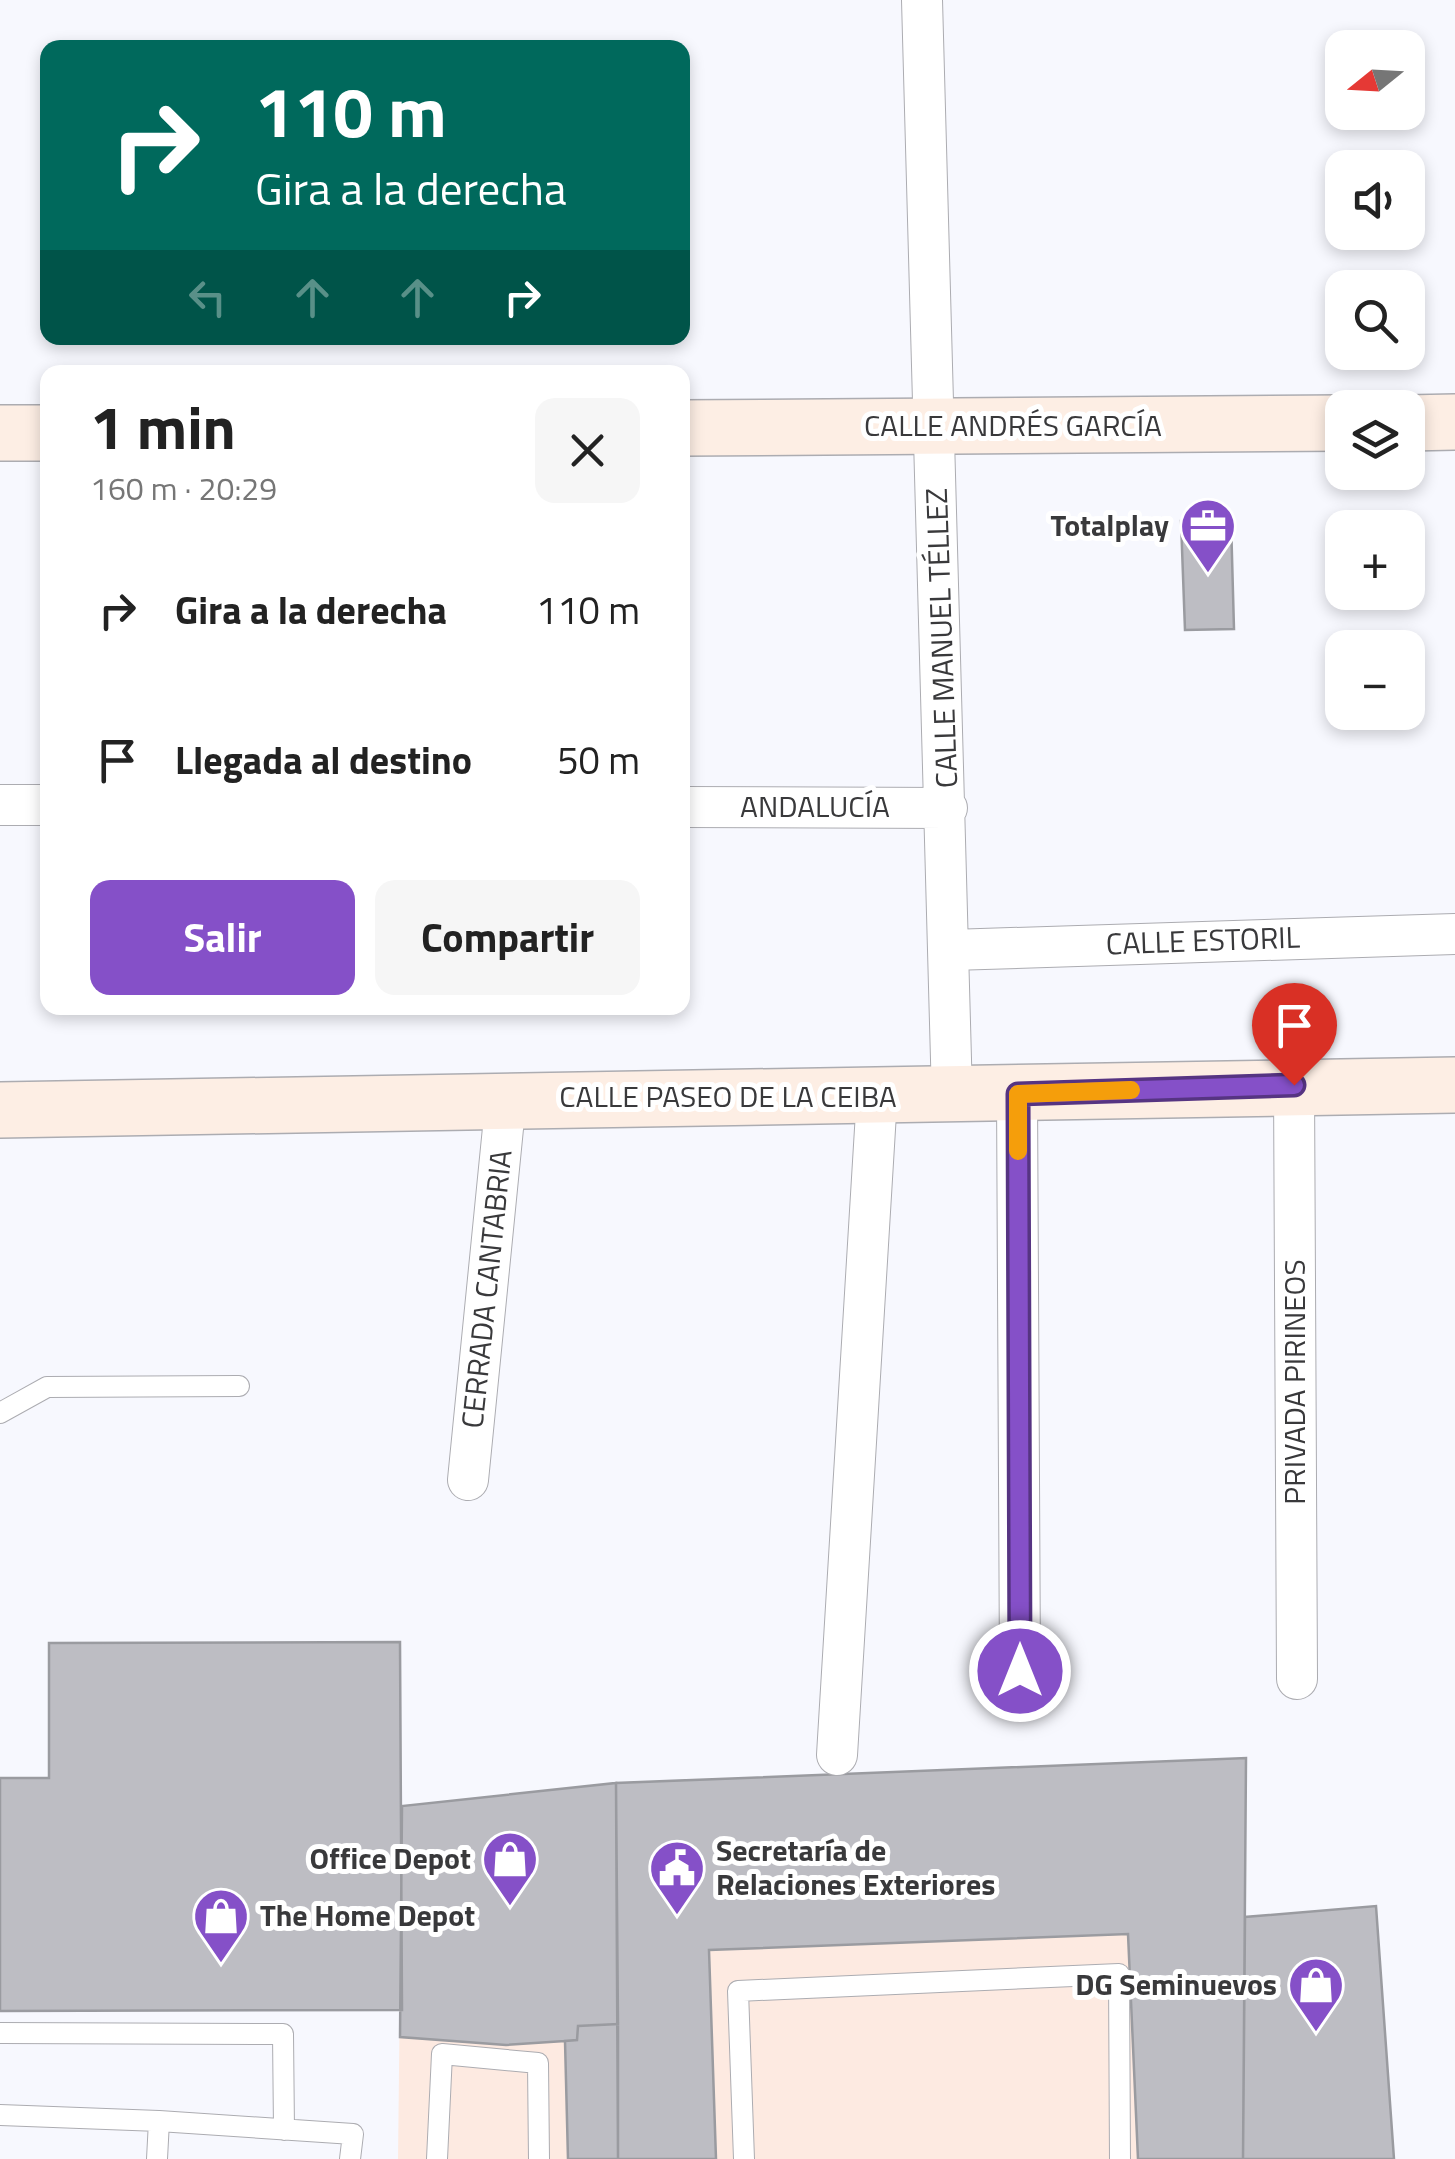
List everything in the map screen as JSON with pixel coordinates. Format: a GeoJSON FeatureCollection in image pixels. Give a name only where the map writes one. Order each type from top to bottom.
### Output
{"type":"FeatureCollection","features":[{"type":"Feature","properties":{"kind":"street","name":"CALLE MANUEL TÉLLEZ"},"geometry":{"type":"LineString","coordinates":[[922,0],[948,808],[952,1096]]}},
{"type":"Feature","properties":{"kind":"street"},"geometry":{"type":"LineString","coordinates":[[1425,423],[1455,422]]}},
{"type":"Feature","properties":{"kind":"street","name":"CALLE ANDRÉS GARCÍA"},"geometry":{"type":"LineString","coordinates":[[690,428],[1325,423]]}},
{"type":"Feature","properties":{"kind":"street"},"geometry":{"type":"LineString","coordinates":[[0,433],[40,433]]}},
{"type":"Feature","properties":{"kind":"street"},"geometry":{"type":"LineString","coordinates":[[0,805],[40,805]]}},
{"type":"Feature","properties":{"kind":"street","name":"ANDALUCÍA"},"geometry":{"type":"LineString","coordinates":[[690,807],[948,808]]}},
{"type":"Feature","properties":{"kind":"street","name":"CALLE ESTORIL"},"geometry":{"type":"LineString","coordinates":[[951,950],[1455,934]]}},
{"type":"Feature","properties":{"kind":"street","name":"CALLE PASEO DE LA CEIBA"},"geometry":{"type":"LineString","coordinates":[[0,1110],[506,1098],[952,1096],[1455,1084]]}},
{"type":"Feature","properties":{"kind":"street","name":"PRIVADA PIRINEOS"},"geometry":{"type":"LineString","coordinates":[[1294,1085],[1297,1679]]}},
{"type":"Feature","properties":{"kind":"street"},"geometry":{"type":"LineString","coordinates":[[1018,1094],[1020,1671]]}},
{"type":"Feature","properties":{"kind":"street"},"geometry":{"type":"LineString","coordinates":[[837,1755],[877,1096]]}},
{"type":"Feature","properties":{"kind":"street","name":"CERRADA CANTABRIA"},"geometry":{"type":"LineString","coordinates":[[468,1480],[506,1098]]}},
{"type":"Feature","properties":{"kind":"lane"},"geometry":{"type":"LineString","coordinates":[[0,1413],[47,1387],[240,1386]]}},
{"type":"Feature","properties":{"kind":"lane"},"geometry":{"type":"LineString","coordinates":[[744,2159],[738,1990],[1119,1974],[1120,2159]]}},
{"type":"Feature","properties":{"kind":"lane"},"geometry":{"type":"LineString","coordinates":[[0,2033],[284,2034],[284,2130]]}},
{"type":"Feature","properties":{"kind":"lane"},"geometry":{"type":"LineString","coordinates":[[437,2159],[442,2054],[538,2063],[540,2159]]}},
{"type":"Feature","properties":{"kind":"lane"},"geometry":{"type":"LineString","coordinates":[[0,2115],[353,2134],[350,2159]]}},
{"type":"Feature","properties":{"kind":"lane"},"geometry":{"type":"LineString","coordinates":[[157,2159],[159,2121]]}},
{"type":"Feature","properties":{"kind":"shaded area"},"geometry":{"type":"Polygon","coordinates":[[[1246,1758],[1243,2159],[398,2159],[402,1806],[616,1783],[1246,1758]]]}},
{"type":"Feature","properties":{"kind":"building","name":"Totalplay"},"geometry":{"type":"Polygon","coordinates":[[[1231,520],[1234,629],[1185,630],[1181,521],[1231,520]]]}},
{"type":"Feature","properties":{"kind":"building"},"geometry":{"type":"Polygon","coordinates":[[[400,1642],[402,2010],[0,2011],[0,1778],[49,1778],[49,1643],[400,1642]]]}},
{"type":"Feature","properties":{"kind":"building"},"geometry":{"type":"Polygon","coordinates":[[[1246,1758],[1243,2159],[1138,2159],[1128,1934],[709,1950],[716,2159],[618,2159],[616,1783],[1246,1758]]]}},
{"type":"Feature","properties":{"kind":"building","name":"Office Depot"},"geometry":{"type":"Polygon","coordinates":[[[616,1783],[618,2024],[578,2026],[577,2040],[506,2045],[400,2037],[402,1806],[616,1783]]]}},
{"type":"Feature","properties":{"kind":"building","name":"DG Seminuevos"},"geometry":{"type":"Polygon","coordinates":[[[1376,1906],[1394,2159],[1243,2159],[1245,1917],[1376,1906]]]}},
{"type":"Feature","properties":{"kind":"building"},"geometry":{"type":"Polygon","coordinates":[[[618,2024],[618,2159],[568,2159],[565,2041],[577,2040],[578,2026],[618,2024]]]}},
{"type":"Feature","properties":{"kind":"slow traffic"},"geometry":{"type":"LineString","coordinates":[[1018,1151],[1018,1094],[1131,1090]]}},
{"type":"Feature","properties":{"kind":"place","name":"Totalplay"},"geometry":{"type":"Point","coordinates":[1208,575]}},
{"type":"Feature","properties":{"kind":"place","name":"Office Depot"},"geometry":{"type":"Point","coordinates":[510,1908]}},
{"type":"Feature","properties":{"kind":"place","name":"Secretaría de Relaciones Exteriores"},"geometry":{"type":"Point","coordinates":[677,1917]}},
{"type":"Feature","properties":{"kind":"place","name":"The Home Depot"},"geometry":{"type":"Point","coordinates":[221,1965]}},
{"type":"Feature","properties":{"kind":"place","name":"DG Seminuevos"},"geometry":{"type":"Point","coordinates":[1316,2034]}},
{"type":"Feature","properties":{"kind":"route"},"geometry":{"type":"LineString","coordinates":[[1020,1671],[1018,1094],[1294,1085]]}}]}
